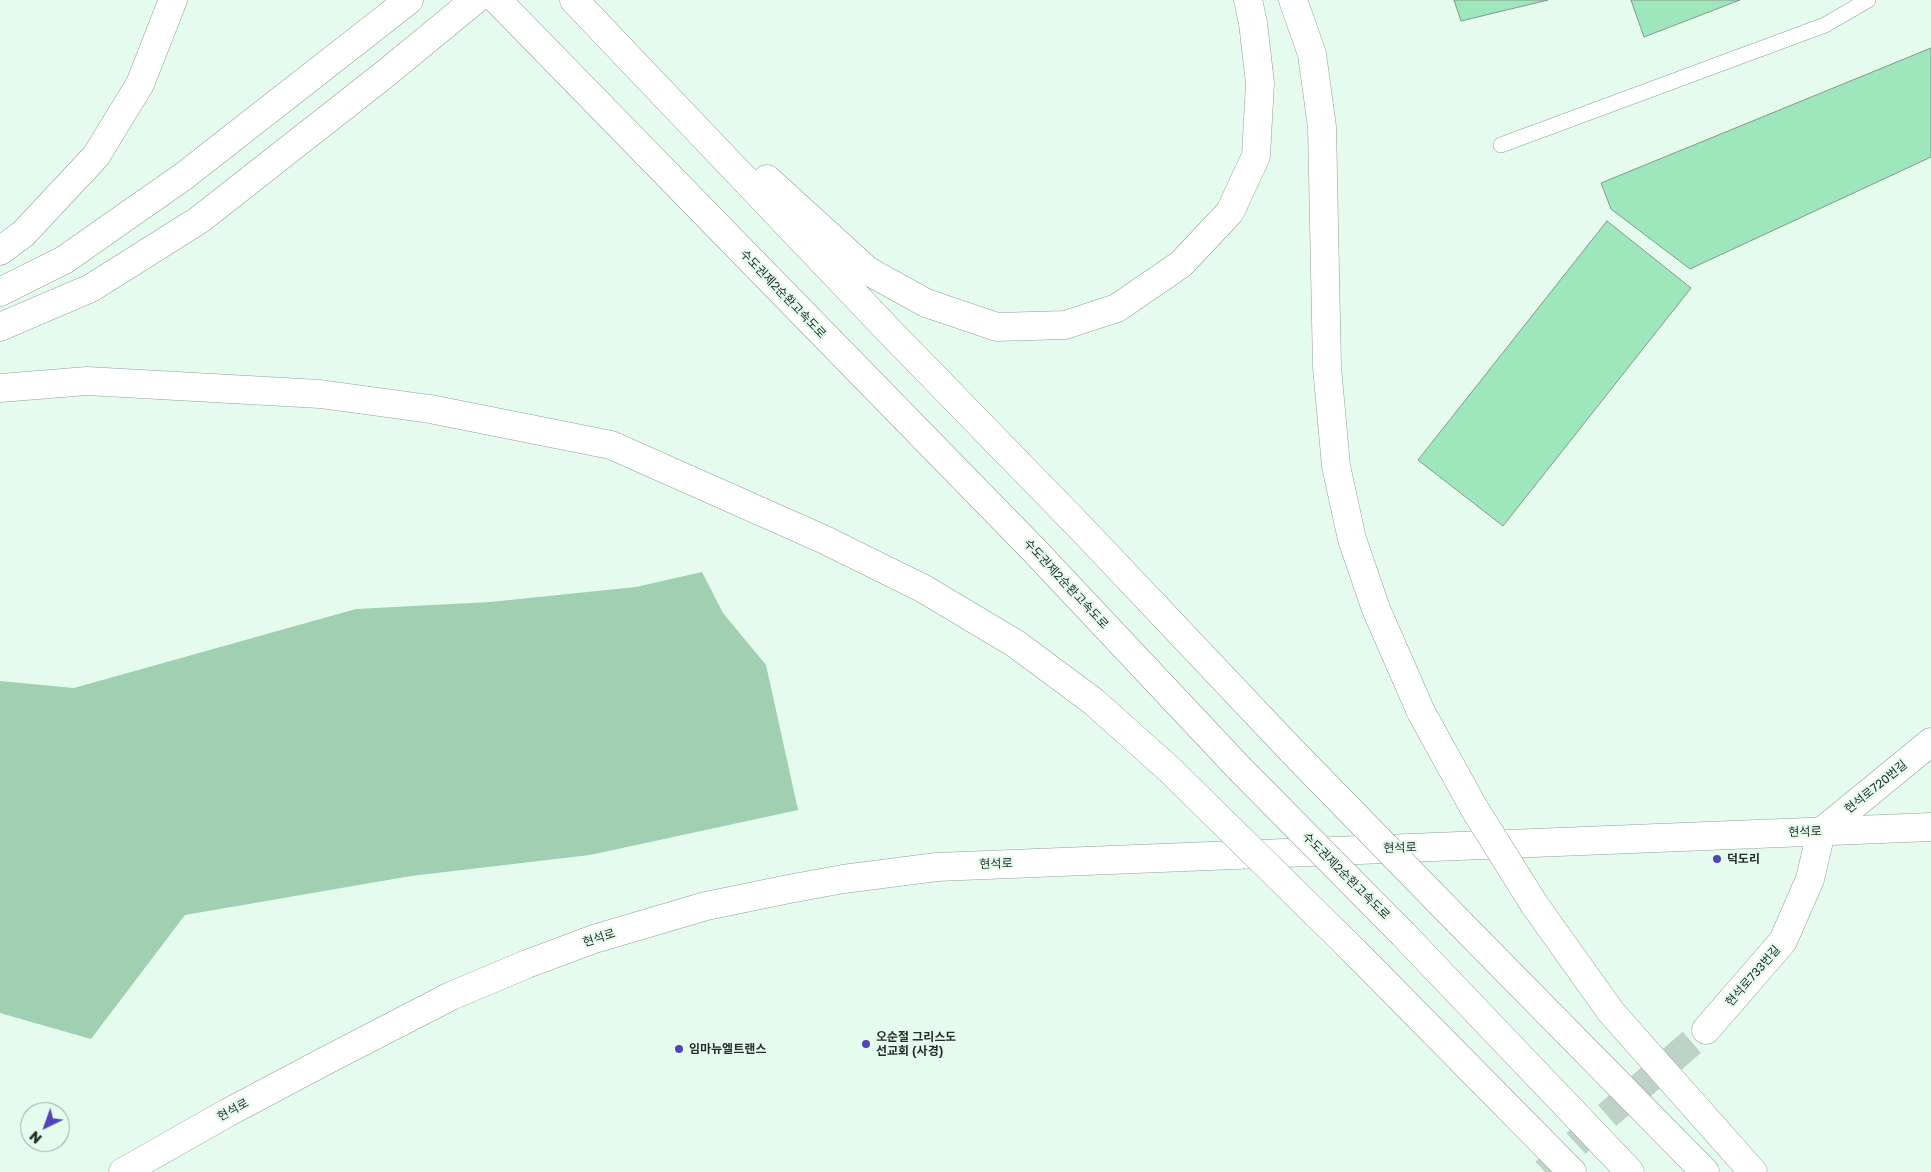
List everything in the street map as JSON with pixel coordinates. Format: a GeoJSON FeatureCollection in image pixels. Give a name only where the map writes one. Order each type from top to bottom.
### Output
{"type":"FeatureCollection","features":[{"type":"Feature","properties":{"kind":"main road"},"geometry":{"type":"LineString","coordinates":[[0,251],[24,234],[96,156],[140,84],[173,0]]}},
{"type":"Feature","properties":{"kind":"main road"},"geometry":{"type":"LineString","coordinates":[[0,292],[64,260],[184,176],[409,0]]}},
{"type":"Feature","properties":{"kind":"main road"},"geometry":{"type":"LineString","coordinates":[[0,327],[91,288],[199,220],[386,74],[476,0]]}},
{"type":"Feature","properties":{"kind":"main road","name":"수도권제2순환고속도로"},"geometry":{"type":"LineString","coordinates":[[497,0],[1028,543],[1239,768],[1403,934],[1630,1172]]}},
{"type":"Feature","properties":{"kind":"main road"},"geometry":{"type":"LineString","coordinates":[[574,0],[1293,752],[1704,1172]]}},
{"type":"Feature","properties":{"kind":"main road"},"geometry":{"type":"LineString","coordinates":[[615,42],[666,86],[868,271],[926,303],[997,327],[1065,324],[1117,308],[1181,264],[1230,212],[1256,156],[1260,83],[1253,23],[1248,0]]}},
{"type":"Feature","properties":{"kind":"main road"},"geometry":{"type":"LineString","coordinates":[[1293,0],[1312,54],[1322,127],[1326,367],[1336,466],[1352,539],[1373,600],[1422,712],[1474,808],[1534,904],[1611,1012],[1753,1172]]}},
{"type":"Feature","properties":{"kind":"main road"},"geometry":{"type":"LineString","coordinates":[[0,388],[87,381],[320,394],[430,409],[611,445],[824,540],[924,589],[1016,644],[1094,702],[1170,770],[1353,950],[1572,1172]]}},
{"type":"Feature","properties":{"kind":"main road","name":"현석로720번길"},"geometry":{"type":"LineString","coordinates":[[1821,832],[1931,742]]}},
{"type":"Feature","properties":{"kind":"main road","name":"현석로"},"geometry":{"type":"LineString","coordinates":[[123,1172],[326,1060],[451,996],[526,964],[594,939],[706,906],[789,889],[936,867],[1931,827]]}},
{"type":"Feature","properties":{"kind":"main road","name":"현석로733번길"},"geometry":{"type":"LineString","coordinates":[[1706,1030],[1783,941],[1810,879],[1821,832]]}},
{"type":"Feature","properties":{"kind":"lane"},"geometry":{"type":"LineString","coordinates":[[1501,145],[1825,25],[1868,0]]}},
{"type":"Feature","properties":{"kind":"green space"},"geometry":{"type":"Polygon","coordinates":[[[702,572],[723,613],[766,665],[798,810],[590,855],[411,876],[185,915],[91,1039],[0,1013],[0,681],[74,688],[356,609],[490,602],[636,587],[702,572]]]}},
{"type":"Feature","properties":{"kind":"building"},"geometry":{"type":"Polygon","coordinates":[[[1454,0],[1548,0],[1461,21],[1454,0]]]}},
{"type":"Feature","properties":{"kind":"building"},"geometry":{"type":"Polygon","coordinates":[[[1631,0],[1740,0],[1644,37],[1631,0]]]}},
{"type":"Feature","properties":{"kind":"building"},"geometry":{"type":"Polygon","coordinates":[[[1931,48],[1931,157],[1690,269],[1611,209],[1601,183],[1931,48]]]}},
{"type":"Feature","properties":{"kind":"building"},"geometry":{"type":"Polygon","coordinates":[[[1607,221],[1691,288],[1503,526],[1418,460],[1607,221]]]}},
{"type":"Feature","properties":{"kind":"tunnel"},"geometry":{"type":"LineString","coordinates":[[1545,1172],[1706,1030]]}},
{"type":"Feature","properties":{"kind":"place","name":"덕도리"},"geometry":{"type":"Point","coordinates":[1717,859]}},
{"type":"Feature","properties":{"kind":"place","name":"오순절 그리스도 선교회 (사경)"},"geometry":{"type":"Point","coordinates":[866,1044]}},
{"type":"Feature","properties":{"kind":"place","name":"임마뉴엘트랜스"},"geometry":{"type":"Point","coordinates":[679,1049]}}]}
